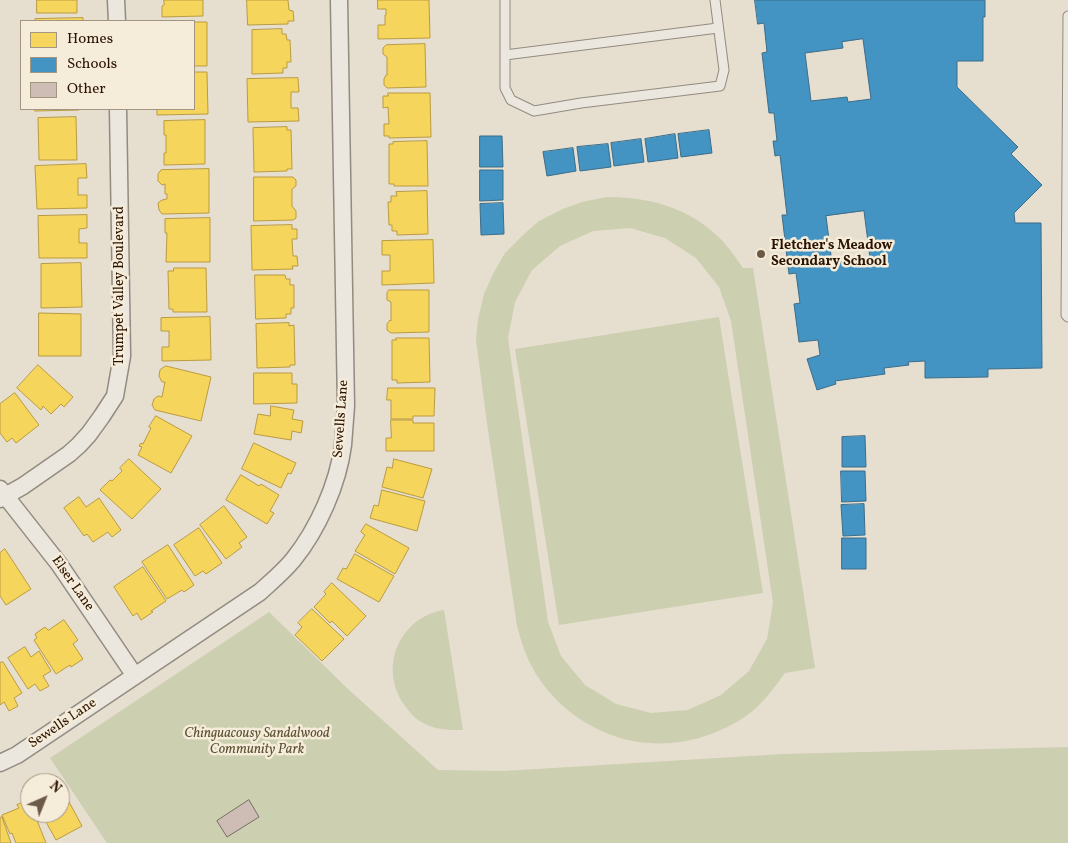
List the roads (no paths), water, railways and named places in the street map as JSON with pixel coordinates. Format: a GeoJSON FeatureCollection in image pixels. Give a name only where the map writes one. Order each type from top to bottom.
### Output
{"type":"FeatureCollection","features":[{"type":"Feature","properties":{"kind":"street"},"geometry":{"type":"LineString","coordinates":[[116,0],[117,20]]}},
{"type":"Feature","properties":{"kind":"street","name":"Sewells Lane"},"geometry":{"type":"LineString","coordinates":[[0,763],[17,755],[260,592],[293,560],[321,514],[335,480],[343,445],[346,406],[339,0]]}},
{"type":"Feature","properties":{"kind":"street","name":"Trumpet Valley Boulevard"},"geometry":{"type":"LineString","coordinates":[[2,495],[30,480],[80,445],[102,416],[114,396],[122,356],[118,110]]}},
{"type":"Feature","properties":{"kind":"street","name":"Elser Lane"},"geometry":{"type":"LineString","coordinates":[[2,495],[59,564],[135,676]]}},
{"type":"Feature","properties":{"kind":"lane"},"geometry":{"type":"LineString","coordinates":[[505,0],[505,88],[511,100],[534,111],[582,103],[720,86],[724,70],[714,0]]}},
{"type":"Feature","properties":{"kind":"lane"},"geometry":{"type":"LineString","coordinates":[[1068,16],[1066,305],[1066,315],[1068,317]]}},
{"type":"Feature","properties":{"kind":"lane"},"geometry":{"type":"LineString","coordinates":[[505,55],[718,28]]}},
{"type":"Feature","properties":{"kind":"place","name":"Fletcher's Meadow Secondary School"},"geometry":{"type":"Point","coordinates":[761,254]}},
{"type":"Feature","properties":{"kind":"park label","name":"Chinguacousy Sandalwood Community Park"},"geometry":{"type":"Point","coordinates":[257,742]}}]}
